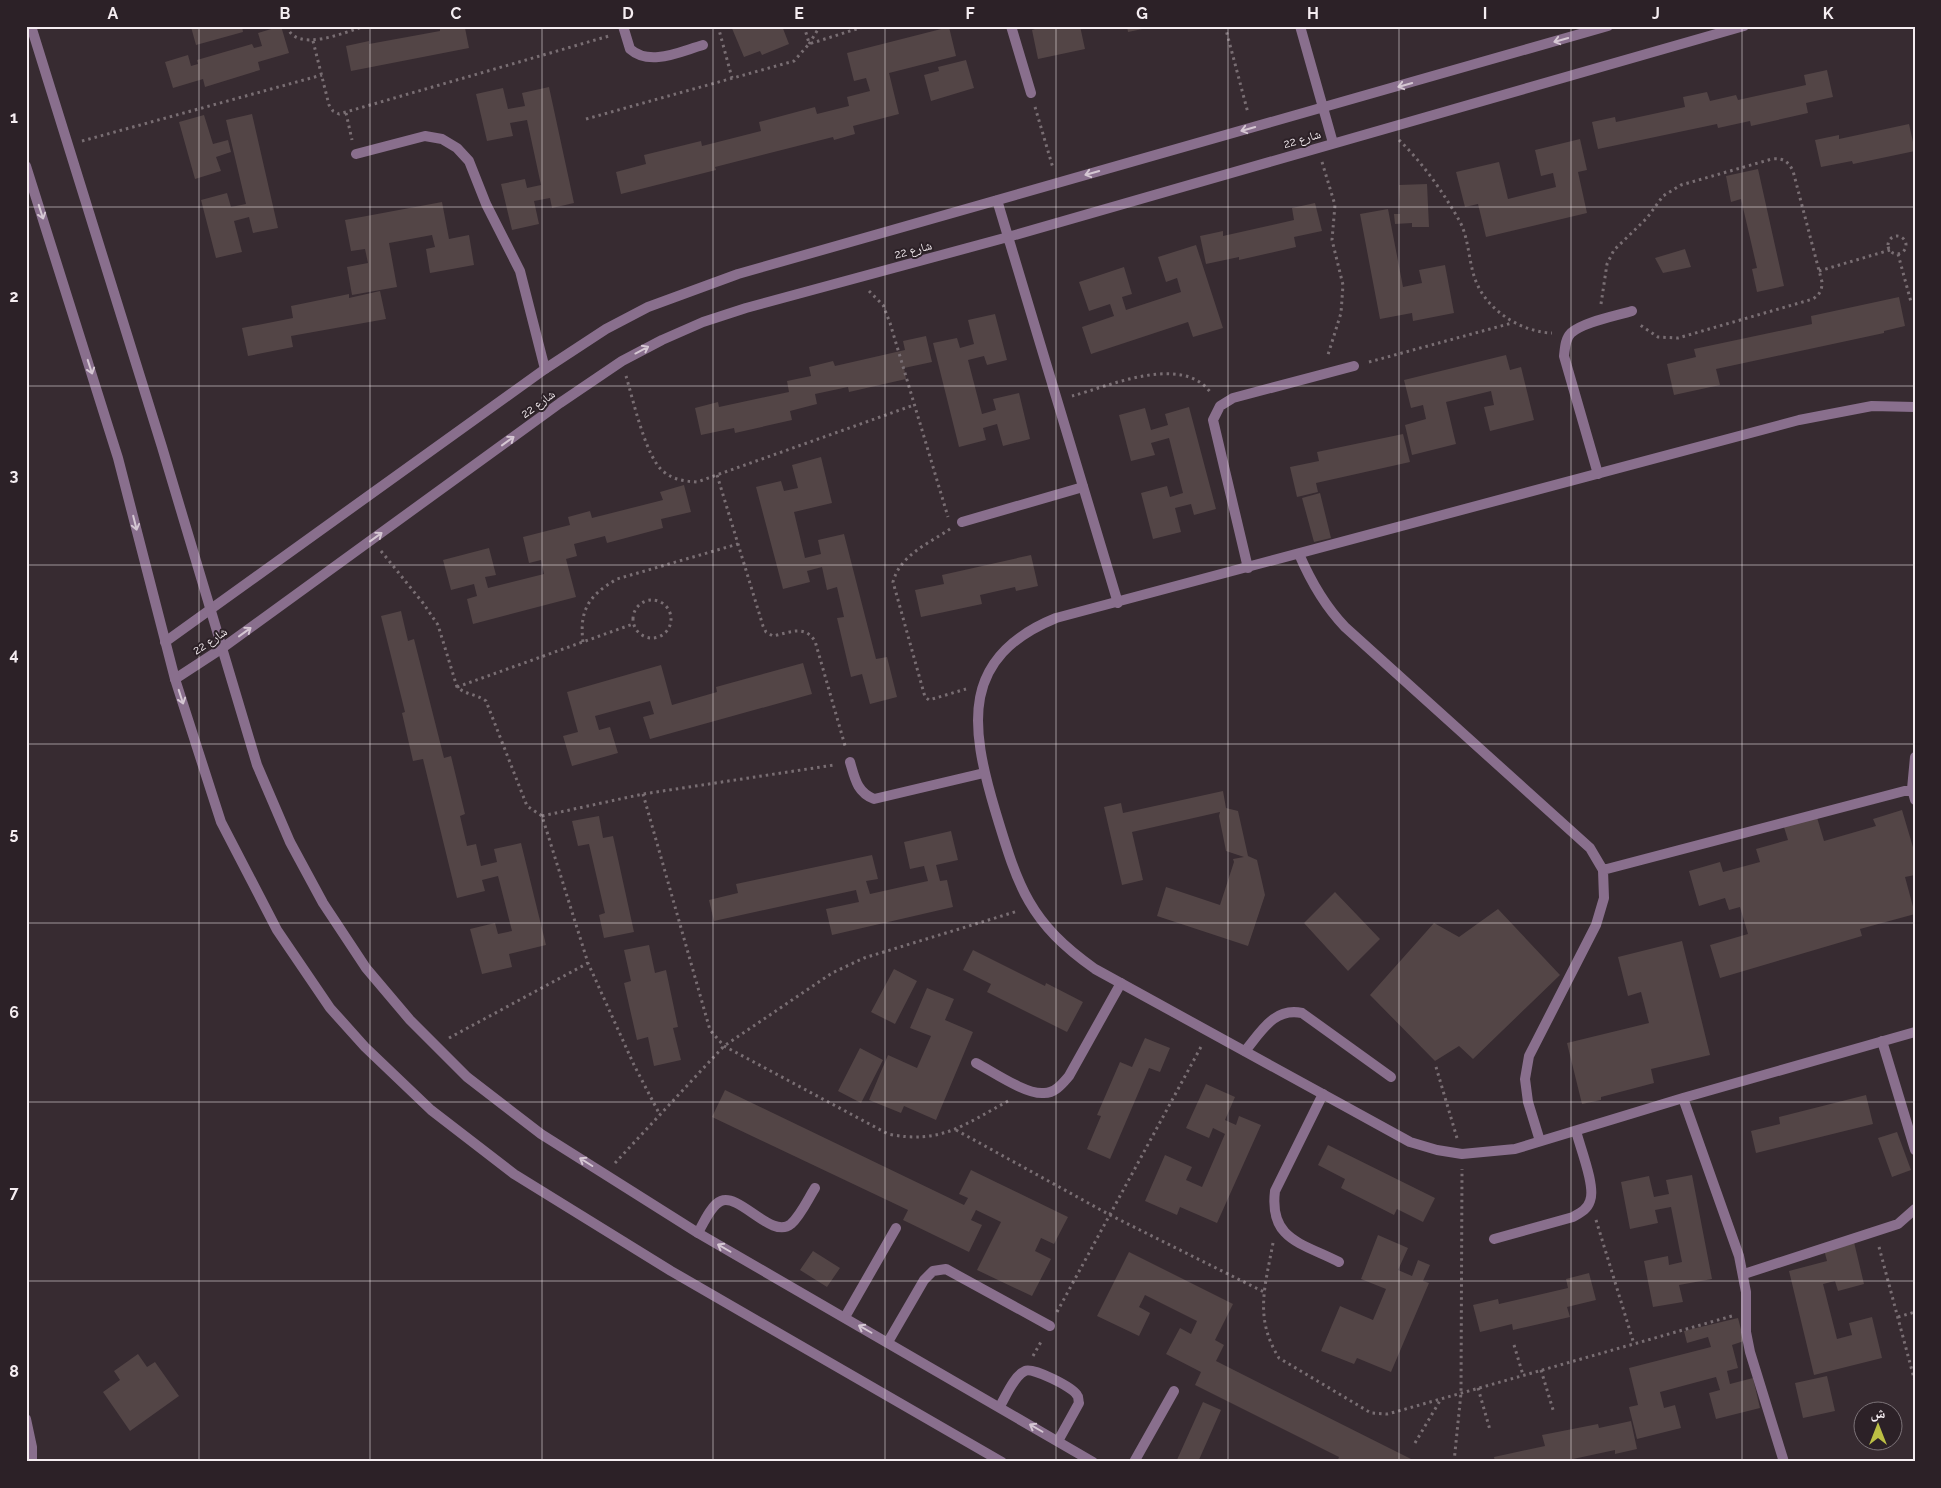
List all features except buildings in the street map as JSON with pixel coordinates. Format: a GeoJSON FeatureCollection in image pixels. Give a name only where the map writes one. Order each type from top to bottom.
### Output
{"type":"FeatureCollection","features":[{"type":"Feature","properties":{"kind":"street"},"geometry":{"type":"LineString","coordinates":[[31,26],[162,447],[256,765],[290,842],[323,903],[366,968],[410,1020],[467,1077],[541,1134],[698,1232],[1000,1406],[1093,1462]]}},
{"type":"Feature","properties":{"kind":"street"},"geometry":{"type":"LineString","coordinates":[[1012,26],[1031,93]]}},
{"type":"Feature","properties":{"kind":"street"},"geometry":{"type":"LineString","coordinates":[[1300,26],[1333,143]]}},
{"type":"Feature","properties":{"kind":"street","name":"شارع 22"},"geometry":{"type":"LineString","coordinates":[[165,642],[545,369],[606,329],[648,307],[738,274],[1608,26]]}},
{"type":"Feature","properties":{"kind":"street","name":"شارع 22"},"geometry":{"type":"LineString","coordinates":[[175,679],[221,649],[622,361],[662,340],[703,322],[1008,238],[1317,147],[1744,26]]}},
{"type":"Feature","properties":{"kind":"street"},"geometry":{"type":"LineString","coordinates":[[624,29],[630,49],[642,57],[657,57],[703,45]]}},
{"type":"Feature","properties":{"kind":"street"},"geometry":{"type":"LineString","coordinates":[[356,154],[425,136],[442,139],[457,148],[469,161],[486,204],[520,270],[545,369]]}},
{"type":"Feature","properties":{"kind":"street"},"geometry":{"type":"LineString","coordinates":[[26,166],[118,458],[175,679],[221,822],[277,930],[330,1008],[365,1047],[430,1110],[514,1174],[630,1246],[1002,1462]]}},
{"type":"Feature","properties":{"kind":"street"},"geometry":{"type":"LineString","coordinates":[[997,200],[1118,603]]}},
{"type":"Feature","properties":{"kind":"street"},"geometry":{"type":"LineString","coordinates":[[1598,474],[1564,356],[1565,344],[1570,334],[1579,328],[1632,312]]}},
{"type":"Feature","properties":{"kind":"street"},"geometry":{"type":"LineString","coordinates":[[1248,568],[1215,436],[1213,420],[1220,406],[1234,398],[1354,366]]}},
{"type":"Feature","properties":{"kind":"street"},"geometry":{"type":"LineString","coordinates":[[1915,407],[1872,406],[1841,411],[1056,618],[1033,627],[1012,642],[995,661],[983,684],[976,712],[978,741],[984,772],[1010,862],[1023,894],[1042,924],[1067,949],[1095,969],[1410,1142],[1437,1150],[1462,1154],[1515,1149],[1682,1098],[1915,1032]]}},
{"type":"Feature","properties":{"kind":"street"},"geometry":{"type":"LineString","coordinates":[[962,522],[1083,487]]}},
{"type":"Feature","properties":{"kind":"street"},"geometry":{"type":"LineString","coordinates":[[1299,554],[1310,581],[1326,606],[1345,627],[1590,848],[1603,870],[1604,898],[1596,925],[1529,1056],[1525,1079],[1528,1102],[1540,1141]]}},
{"type":"Feature","properties":{"kind":"street"},"geometry":{"type":"LineString","coordinates":[[1603,870],[1914,795],[1915,756]]}},
{"type":"Feature","properties":{"kind":"street"},"geometry":{"type":"LineString","coordinates":[[850,762],[857,787],[864,795],[874,799],[984,772]]}},
{"type":"Feature","properties":{"kind":"street"},"geometry":{"type":"LineString","coordinates":[[976,1063],[1028,1090],[1044,1094],[1059,1088],[1070,1076],[1121,983]]}},
{"type":"Feature","properties":{"kind":"street"},"geometry":{"type":"LineString","coordinates":[[1245,1051],[1273,1018],[1282,1013],[1292,1011],[1302,1013],[1391,1077]]}},
{"type":"Feature","properties":{"kind":"street"},"geometry":{"type":"LineString","coordinates":[[1882,1041],[1915,1150]]}},
{"type":"Feature","properties":{"kind":"street"},"geometry":{"type":"LineString","coordinates":[[1323,1094],[1275,1190],[1273,1206],[1277,1222],[1286,1235],[1339,1262]]}},
{"type":"Feature","properties":{"kind":"street"},"geometry":{"type":"LineString","coordinates":[[1682,1098],[1739,1256],[1744,1274],[1744,1312],[1750,1352],[1784,1462]]}},
{"type":"Feature","properties":{"kind":"street"},"geometry":{"type":"LineString","coordinates":[[1494,1239],[1573,1217],[1584,1211],[1590,1201],[1592,1188],[1576,1131]]}},
{"type":"Feature","properties":{"kind":"street"},"geometry":{"type":"LineString","coordinates":[[698,1232],[714,1206],[720,1201],[729,1200],[773,1225],[782,1228],[790,1225],[815,1188]]}},
{"type":"Feature","properties":{"kind":"street"},"geometry":{"type":"LineString","coordinates":[[1744,1274],[1898,1224],[1915,1209]]}},
{"type":"Feature","properties":{"kind":"street"},"geometry":{"type":"LineString","coordinates":[[845,1317],[896,1228]]}},
{"type":"Feature","properties":{"kind":"street"},"geometry":{"type":"LineString","coordinates":[[888,1342],[924,1280],[933,1271],[946,1269],[1050,1326]]}},
{"type":"Feature","properties":{"kind":"street"},"geometry":{"type":"LineString","coordinates":[[1000,1406],[1020,1374],[1026,1370],[1039,1372],[1077,1395],[1079,1402],[1077,1410],[1058,1441]]}},
{"type":"Feature","properties":{"kind":"street"},"geometry":{"type":"LineString","coordinates":[[1134,1462],[1174,1391]]}},
{"type":"Feature","properties":{"kind":"street"},"geometry":{"type":"LineString","coordinates":[[26,1419],[32,1448],[32,1462]]}},
{"type":"Feature","properties":{"kind":"path"},"geometry":{"type":"LineString","coordinates":[[287,26],[288,32],[296,38],[313,41],[365,26]]}},
{"type":"Feature","properties":{"kind":"path"},"geometry":{"type":"LineString","coordinates":[[718,26],[732,78]]}},
{"type":"Feature","properties":{"kind":"path"},"geometry":{"type":"LineString","coordinates":[[804,26],[809,44]]}},
{"type":"Feature","properties":{"kind":"path"},"geometry":{"type":"LineString","coordinates":[[586,119],[794,61],[809,44],[820,26]]}},
{"type":"Feature","properties":{"kind":"path"},"geometry":{"type":"LineString","coordinates":[[809,44],[866,26]]}},
{"type":"Feature","properties":{"kind":"path"},"geometry":{"type":"LineString","coordinates":[[1225,26],[1252,128]]}},
{"type":"Feature","properties":{"kind":"path"},"geometry":{"type":"LineString","coordinates":[[313,41],[333,111],[339,114],[346,114],[624,29]]}},
{"type":"Feature","properties":{"kind":"path"},"geometry":{"type":"LineString","coordinates":[[67,146],[322,75]]}},
{"type":"Feature","properties":{"kind":"path"},"geometry":{"type":"LineString","coordinates":[[1031,93],[1057,183]]}},
{"type":"Feature","properties":{"kind":"path"},"geometry":{"type":"LineString","coordinates":[[346,114],[356,154]]}},
{"type":"Feature","properties":{"kind":"path"},"geometry":{"type":"LineString","coordinates":[[1386,128],[1408,149],[1428,173],[1460,221],[1478,286],[1493,307],[1513,323],[1541,333],[1570,334]]}},
{"type":"Feature","properties":{"kind":"path"},"geometry":{"type":"LineString","coordinates":[[1317,147],[1334,205],[1332,240],[1343,284],[1341,312],[1321,374]]}},
{"type":"Feature","properties":{"kind":"path"},"geometry":{"type":"LineString","coordinates":[[1599,322],[1606,271],[1614,250],[1647,218],[1662,196],[1681,185],[1772,160],[1781,158],[1789,163],[1793,171],[1819,271],[1822,289],[1819,295],[1813,299],[1678,338],[1658,337],[1642,328],[1632,312]]}},
{"type":"Feature","properties":{"kind":"path"},"geometry":{"type":"LineString","coordinates":[[1890,250],[1890,240],[1899,237],[1906,243],[1903,252],[1898,254]]}},
{"type":"Feature","properties":{"kind":"path"},"geometry":{"type":"LineString","coordinates":[[1819,271],[1890,250],[1898,254],[1911,302]]}},
{"type":"Feature","properties":{"kind":"path"},"geometry":{"type":"LineString","coordinates":[[852,280],[870,291],[883,305],[946,513],[955,522],[962,522]]}},
{"type":"Feature","properties":{"kind":"path"},"geometry":{"type":"LineString","coordinates":[[1354,366],[1513,323]]}},
{"type":"Feature","properties":{"kind":"path"},"geometry":{"type":"LineString","coordinates":[[622,361],[652,458],[663,472],[678,480],[696,482],[914,405]]}},
{"type":"Feature","properties":{"kind":"path"},"geometry":{"type":"LineString","coordinates":[[1057,400],[1157,373],[1176,373],[1194,379],[1210,390],[1220,406]]}},
{"type":"Feature","properties":{"kind":"path"},"geometry":{"type":"LineString","coordinates":[[542,816],[644,794],[850,762],[815,641],[810,634],[803,630],[773,636],[766,632],[717,475]]}},
{"type":"Feature","properties":{"kind":"path"},"geometry":{"type":"LineString","coordinates":[[962,522],[905,559],[896,569],[893,582],[925,698],[929,700],[983,684]]}},
{"type":"Feature","properties":{"kind":"path"},"geometry":{"type":"LineString","coordinates":[[372,540],[432,614],[443,638],[457,687],[462,691],[480,696],[486,701],[527,806],[542,816],[588,963],[634,1065],[660,1115]]}},
{"type":"Feature","properties":{"kind":"path"},"geometry":{"type":"LineString","coordinates":[[583,642],[581,625],[586,606],[599,589],[617,579],[738,544]]}},
{"type":"Feature","properties":{"kind":"path"},"geometry":{"type":"LineString","coordinates":[[653,599],[662,602],[669,609],[670,627],[664,634],[655,638],[646,638],[638,633],[633,624],[632,615],[636,606],[644,601],[653,599]]}},
{"type":"Feature","properties":{"kind":"path"},"geometry":{"type":"LineString","coordinates":[[457,687],[633,624]]}},
{"type":"Feature","properties":{"kind":"path"},"geometry":{"type":"LineString","coordinates":[[644,794],[710,1030],[724,1046],[888,1134],[922,1138],[939,1136],[956,1130],[1028,1090]]}},
{"type":"Feature","properties":{"kind":"path"},"geometry":{"type":"LineString","coordinates":[[605,1174],[724,1046],[832,973],[847,964],[1032,907]]}},
{"type":"Feature","properties":{"kind":"path"},"geometry":{"type":"LineString","coordinates":[[436,1046],[588,963]]}},
{"type":"Feature","properties":{"kind":"path"},"geometry":{"type":"LineString","coordinates":[[1026,1370],[1209,1032]]}},
{"type":"Feature","properties":{"kind":"path"},"geometry":{"type":"LineString","coordinates":[[1436,1067],[1462,1154],[1461,1393],[1454,1462]]}},
{"type":"Feature","properties":{"kind":"path"},"geometry":{"type":"LineString","coordinates":[[956,1130],[1110,1215],[1264,1292]]}},
{"type":"Feature","properties":{"kind":"path"},"geometry":{"type":"LineString","coordinates":[[1590,1201],[1634,1344]]}},
{"type":"Feature","properties":{"kind":"path"},"geometry":{"type":"LineString","coordinates":[[1277,1222],[1262,1310],[1264,1327],[1270,1343],[1279,1358],[1371,1413],[1387,1414],[1744,1312]]}},
{"type":"Feature","properties":{"kind":"path"},"geometry":{"type":"LineString","coordinates":[[1876,1232],[1915,1382]]}},
{"type":"Feature","properties":{"kind":"path"},"geometry":{"type":"LineString","coordinates":[[1898,1317],[1915,1312]]}},
{"type":"Feature","properties":{"kind":"path"},"geometry":{"type":"LineString","coordinates":[[1514,1345],[1523,1375]]}},
{"type":"Feature","properties":{"kind":"path"},"geometry":{"type":"LineString","coordinates":[[1541,1370],[1554,1413]]}},
{"type":"Feature","properties":{"kind":"path"},"geometry":{"type":"LineString","coordinates":[[1478,1388],[1490,1430]]}},
{"type":"Feature","properties":{"kind":"path"},"geometry":{"type":"LineString","coordinates":[[1415,1443],[1442,1399]]}}]}
